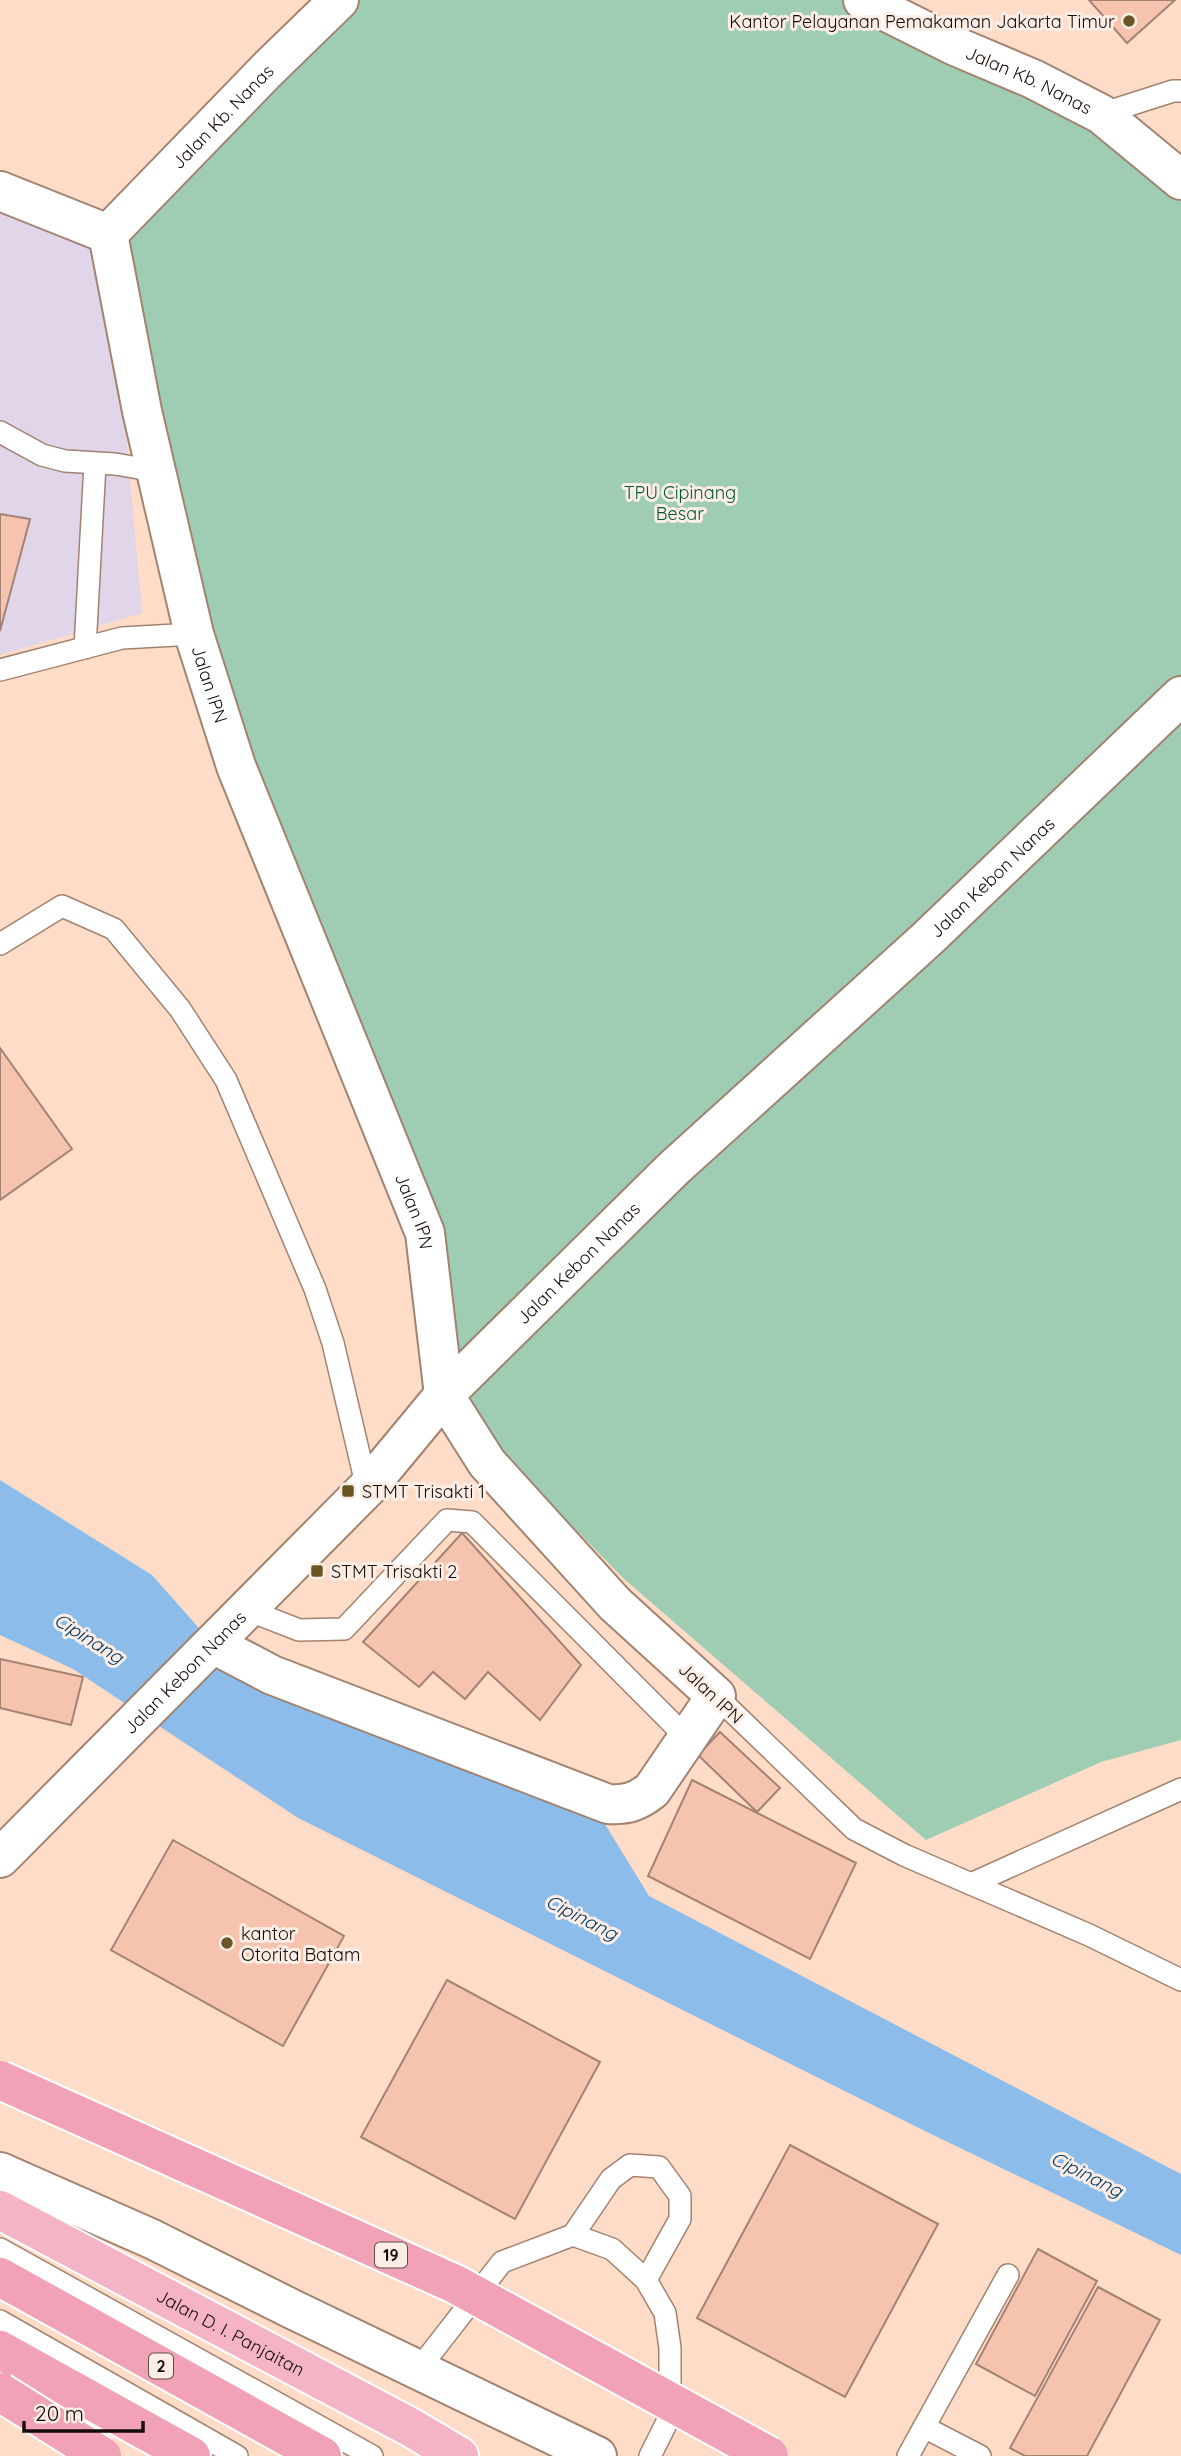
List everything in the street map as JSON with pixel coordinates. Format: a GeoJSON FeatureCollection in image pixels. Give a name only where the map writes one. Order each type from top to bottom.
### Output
{"type":"FeatureCollection","features":[{"type":"Feature","properties":{"kind":"highway","name":"19"},"geometry":{"type":"LineString","coordinates":[[0,2080],[455,2284],[769,2456]]}},
{"type":"Feature","properties":{"kind":"highway","name":"Jalan D. I. Panjaitan"},"geometry":{"type":"LineString","coordinates":[[0,2210],[410,2427],[459,2456]]}},
{"type":"Feature","properties":{"kind":"highway","name":"2"},"geometry":{"type":"LineString","coordinates":[[0,2277],[322,2456]]}},
{"type":"Feature","properties":{"kind":"highway"},"geometry":{"type":"LineString","coordinates":[[0,2350],[191,2456]]}},
{"type":"Feature","properties":{"kind":"highway"},"geometry":{"type":"LineString","coordinates":[[0,2392],[102,2456]]}},
{"type":"Feature","properties":{"kind":"highway"},"geometry":{"type":"LineString","coordinates":[[0,2400],[116,2456]]}},
{"type":"Feature","properties":{"kind":"street","name":"Jalan Kb. Nanas"},"geometry":{"type":"LineString","coordinates":[[108,234],[339,0]]}},
{"type":"Feature","properties":{"kind":"street","name":"Jalan Kb. Nanas"},"geometry":{"type":"LineString","coordinates":[[863,0],[955,46],[1033,79],[1101,114],[1181,180]]}},
{"type":"Feature","properties":{"kind":"street"},"geometry":{"type":"LineString","coordinates":[[0,191],[108,234]]}},
{"type":"Feature","properties":{"kind":"street","name":"Jalan IPN"},"geometry":{"type":"LineString","coordinates":[[108,234],[142,411],[194,634],[236,766],[425,1233],[444,1395],[487,1463],[615,1604],[716,1696]]}},
{"type":"Feature","properties":{"kind":"street","name":"Jalan Kebon Nanas"},"geometry":{"type":"LineString","coordinates":[[0,1858],[367,1488],[444,1395],[674,1168],[927,940],[1181,696]]}},
{"type":"Feature","properties":{"kind":"street"},"geometry":{"type":"LineString","coordinates":[[207,1650],[608,1804],[627,1805],[652,1790],[716,1696]]}},
{"type":"Feature","properties":{"kind":"street"},"geometry":{"type":"LineString","coordinates":[[0,2172],[152,2239],[597,2456]]}},
{"type":"Feature","properties":{"kind":"lane"},"geometry":{"type":"LineString","coordinates":[[1101,114],[1181,91]]}},
{"type":"Feature","properties":{"kind":"lane"},"geometry":{"type":"LineString","coordinates":[[0,432],[42,455],[65,461],[115,464],[156,471]]}},
{"type":"Feature","properties":{"kind":"lane"},"geometry":{"type":"LineString","coordinates":[[85,648],[95,464]]}},
{"type":"Feature","properties":{"kind":"lane"},"geometry":{"type":"LineString","coordinates":[[0,670],[122,638],[194,634]]}},
{"type":"Feature","properties":{"kind":"lane"},"geometry":{"type":"LineString","coordinates":[[0,944],[62,906],[114,929],[180,1009],[226,1080],[315,1289],[332,1343],[367,1488]]}},
{"type":"Feature","properties":{"kind":"lane"},"geometry":{"type":"LineString","coordinates":[[248,1610],[299,1630],[344,1629],[447,1520],[472,1522],[687,1738]]}},
{"type":"Feature","properties":{"kind":"lane","name":"Jalan IPN"},"geometry":{"type":"LineString","coordinates":[[716,1696],[854,1829],[904,1855],[1089,1935],[1181,1980]]}},
{"type":"Feature","properties":{"kind":"lane"},"geometry":{"type":"LineString","coordinates":[[971,1884],[1181,1789]]}},
{"type":"Feature","properties":{"kind":"lane"},"geometry":{"type":"LineString","coordinates":[[418,2370],[502,2262],[573,2235],[611,2179],[630,2165],[659,2167],[680,2196],[680,2219],[646,2280]]}},
{"type":"Feature","properties":{"kind":"lane"},"geometry":{"type":"LineString","coordinates":[[573,2235],[612,2249],[646,2280],[665,2312],[670,2348],[670,2416],[650,2456]]}},
{"type":"Feature","properties":{"kind":"lane"},"geometry":{"type":"LineString","coordinates":[[0,2249],[372,2456]]}},
{"type":"Feature","properties":{"kind":"lane"},"geometry":{"type":"LineString","coordinates":[[908,2456],[1008,2275]]}},
{"type":"Feature","properties":{"kind":"lane"},"geometry":{"type":"LineString","coordinates":[[0,2321],[237,2456]]}},
{"type":"Feature","properties":{"kind":"lane"},"geometry":{"type":"LineString","coordinates":[[924,2427],[980,2456]]}},
{"type":"Feature","properties":{"kind":"shaded area"},"geometry":{"type":"Polygon","coordinates":[[[0,192],[108,234],[142,613],[0,655],[0,192]]]}},
{"type":"Feature","properties":{"kind":"green space","name":"TPU Cipinang Besar"},"geometry":{"type":"Polygon","coordinates":[[[339,0],[863,0],[1181,180],[1181,1740],[1101,1762],[926,1840],[623,1578],[484,1435],[194,634],[108,234],[339,0]]]}},
{"type":"Feature","properties":{"kind":"water","name":"Cipinang"},"geometry":{"type":"Polygon","coordinates":[[[0,1480],[152,1575],[213,1644],[589,1798],[649,1896],[1181,2174],[1181,2255],[927,2132],[298,1818],[73,1669],[0,1635],[0,1480]]]}},
{"type":"Feature","properties":{"kind":"building","name":"Kantor Pelayanan Pemakaman Jakarta Timur"},"geometry":{"type":"Polygon","coordinates":[[[1089,0],[1175,0],[1127,43],[1089,0]]]}},
{"type":"Feature","properties":{"kind":"building"},"geometry":{"type":"Polygon","coordinates":[[[0,514],[30,519],[0,631],[0,514]]]}},
{"type":"Feature","properties":{"kind":"building"},"geometry":{"type":"Polygon","coordinates":[[[0,1048],[72,1149],[0,1200],[0,1048]]]}},
{"type":"Feature","properties":{"kind":"building"},"geometry":{"type":"Polygon","coordinates":[[[462,1533],[581,1665],[540,1720],[488,1672],[465,1699],[433,1672],[419,1687],[363,1642],[462,1533]]]}},
{"type":"Feature","properties":{"kind":"building"},"geometry":{"type":"Polygon","coordinates":[[[0,1659],[83,1677],[71,1725],[0,1708],[0,1659]]]}},
{"type":"Feature","properties":{"kind":"building"},"geometry":{"type":"Polygon","coordinates":[[[720,1732],[780,1788],[757,1812],[698,1755],[720,1732]]]}},
{"type":"Feature","properties":{"kind":"building"},"geometry":{"type":"Polygon","coordinates":[[[692,1780],[856,1863],[810,1959],[648,1876],[692,1780]]]}},
{"type":"Feature","properties":{"kind":"building","name":"kantor Otorita Batam"},"geometry":{"type":"Polygon","coordinates":[[[173,1840],[344,1936],[283,2046],[111,1950],[173,1840]]]}},
{"type":"Feature","properties":{"kind":"building"},"geometry":{"type":"Polygon","coordinates":[[[447,1980],[600,2062],[515,2219],[361,2137],[447,1980]]]}},
{"type":"Feature","properties":{"kind":"building"},"geometry":{"type":"Polygon","coordinates":[[[790,2145],[938,2224],[845,2397],[697,2318],[790,2145]]]}},
{"type":"Feature","properties":{"kind":"building"},"geometry":{"type":"Polygon","coordinates":[[[1038,2249],[1097,2281],[1035,2396],[976,2364],[1038,2249]]]}},
{"type":"Feature","properties":{"kind":"building"},"geometry":{"type":"Polygon","coordinates":[[[1098,2287],[1160,2320],[1087,2456],[1025,2456],[1010,2448],[1098,2287]]]}},
{"type":"Feature","properties":{"kind":"place","name":"Kantor Pelayanan Pemakaman Jakarta Timur"},"geometry":{"type":"Point","coordinates":[1129,21]}},
{"type":"Feature","properties":{"kind":"place","name":"STMT Trisakti 1"},"geometry":{"type":"Point","coordinates":[348,1491]}},
{"type":"Feature","properties":{"kind":"place","name":"STMT Trisakti 2"},"geometry":{"type":"Point","coordinates":[317,1571]}},
{"type":"Feature","properties":{"kind":"place","name":"kantor Otorita Batam"},"geometry":{"type":"Point","coordinates":[227,1943]}}]}
